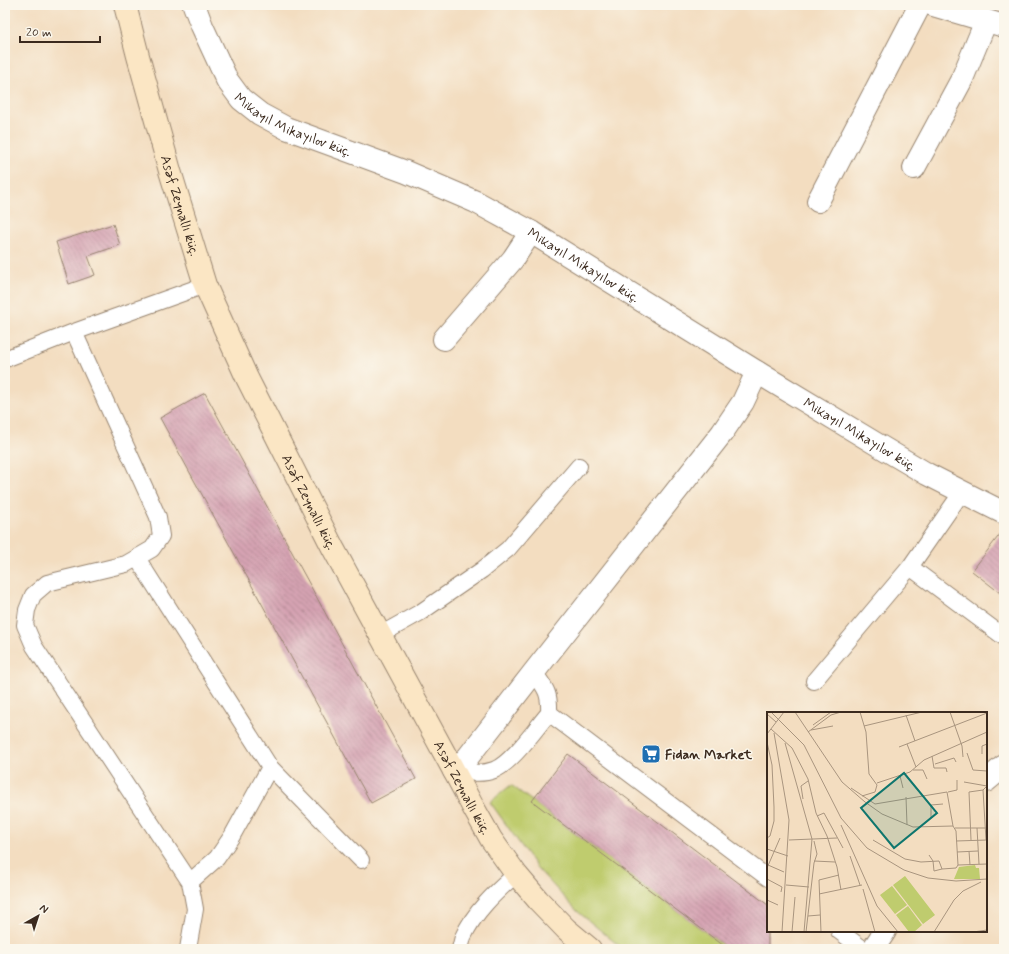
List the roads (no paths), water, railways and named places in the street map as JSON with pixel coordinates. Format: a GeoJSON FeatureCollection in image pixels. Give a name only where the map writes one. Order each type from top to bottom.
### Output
{"type":"FeatureCollection","features":[{"type":"Feature","properties":{"kind":"main road","name":"Asəf Zeynallı küç."},"geometry":{"type":"LineString","coordinates":[[125,5],[170,171],[206,285],[247,378],[333,548],[491,839],[516,874],[538,900],[566,929],[590,949]]}},
{"type":"Feature","properties":{"kind":"street","name":"Mikayıl Mikayılov küç."},"geometry":{"type":"LineString","coordinates":[[194,5],[227,80],[241,99],[260,114],[286,128],[406,172],[476,202],[531,232],[757,372],[927,474],[1004,513]]}},
{"type":"Feature","properties":{"kind":"street"},"geometry":{"type":"LineString","coordinates":[[818,201],[920,5]]}},
{"type":"Feature","properties":{"kind":"street"},"geometry":{"type":"LineString","coordinates":[[914,168],[962,79],[995,23],[933,5]]}},
{"type":"Feature","properties":{"kind":"street"},"geometry":{"type":"LineString","coordinates":[[444,339],[513,259],[531,232]]}},
{"type":"Feature","properties":{"kind":"street"},"geometry":{"type":"LineString","coordinates":[[454,771],[468,757],[722,433],[743,402],[757,372]]}},
{"type":"Feature","properties":{"kind":"street"},"geometry":{"type":"LineString","coordinates":[[987,780],[1004,766]]}},
{"type":"Feature","properties":{"kind":"street"},"geometry":{"type":"LineString","coordinates":[[873,949],[884,932]]}},
{"type":"Feature","properties":{"kind":"lane"},"geometry":{"type":"LineString","coordinates":[[7,356],[206,285]]}},
{"type":"Feature","properties":{"kind":"lane"},"geometry":{"type":"LineString","coordinates":[[74,332],[158,517],[161,536],[152,549],[126,564],[47,583],[33,595],[27,610],[25,625],[34,646],[190,882],[195,909],[188,949]]}},
{"type":"Feature","properties":{"kind":"lane"},"geometry":{"type":"LineString","coordinates":[[380,635],[421,612],[482,570],[508,549],[580,466]]}},
{"type":"Feature","properties":{"kind":"lane"},"geometry":{"type":"LineString","coordinates":[[814,681],[910,567],[962,492]]}},
{"type":"Feature","properties":{"kind":"lane"},"geometry":{"type":"LineString","coordinates":[[137,558],[270,767],[361,860]]}},
{"type":"Feature","properties":{"kind":"lane"},"geometry":{"type":"LineString","coordinates":[[910,567],[1004,637]]}},
{"type":"Feature","properties":{"kind":"lane"},"geometry":{"type":"LineString","coordinates":[[454,771],[477,773],[494,770],[499,767],[516,753],[549,713],[550,701],[547,690],[534,672]]}},
{"type":"Feature","properties":{"kind":"lane"},"geometry":{"type":"LineString","coordinates":[[549,713],[767,877]]}},
{"type":"Feature","properties":{"kind":"lane"},"geometry":{"type":"LineString","coordinates":[[190,882],[217,858],[232,836],[270,767]]}},
{"type":"Feature","properties":{"kind":"lane"},"geometry":{"type":"LineString","coordinates":[[460,949],[463,937],[475,917],[491,897],[516,874]]}},
{"type":"Feature","properties":{"kind":"lane"},"geometry":{"type":"LineString","coordinates":[[840,932],[862,949]]}},
{"type":"Feature","properties":{"kind":"place","name":"Fidan Market"},"geometry":{"type":"Point","coordinates":[651,754]}}]}
